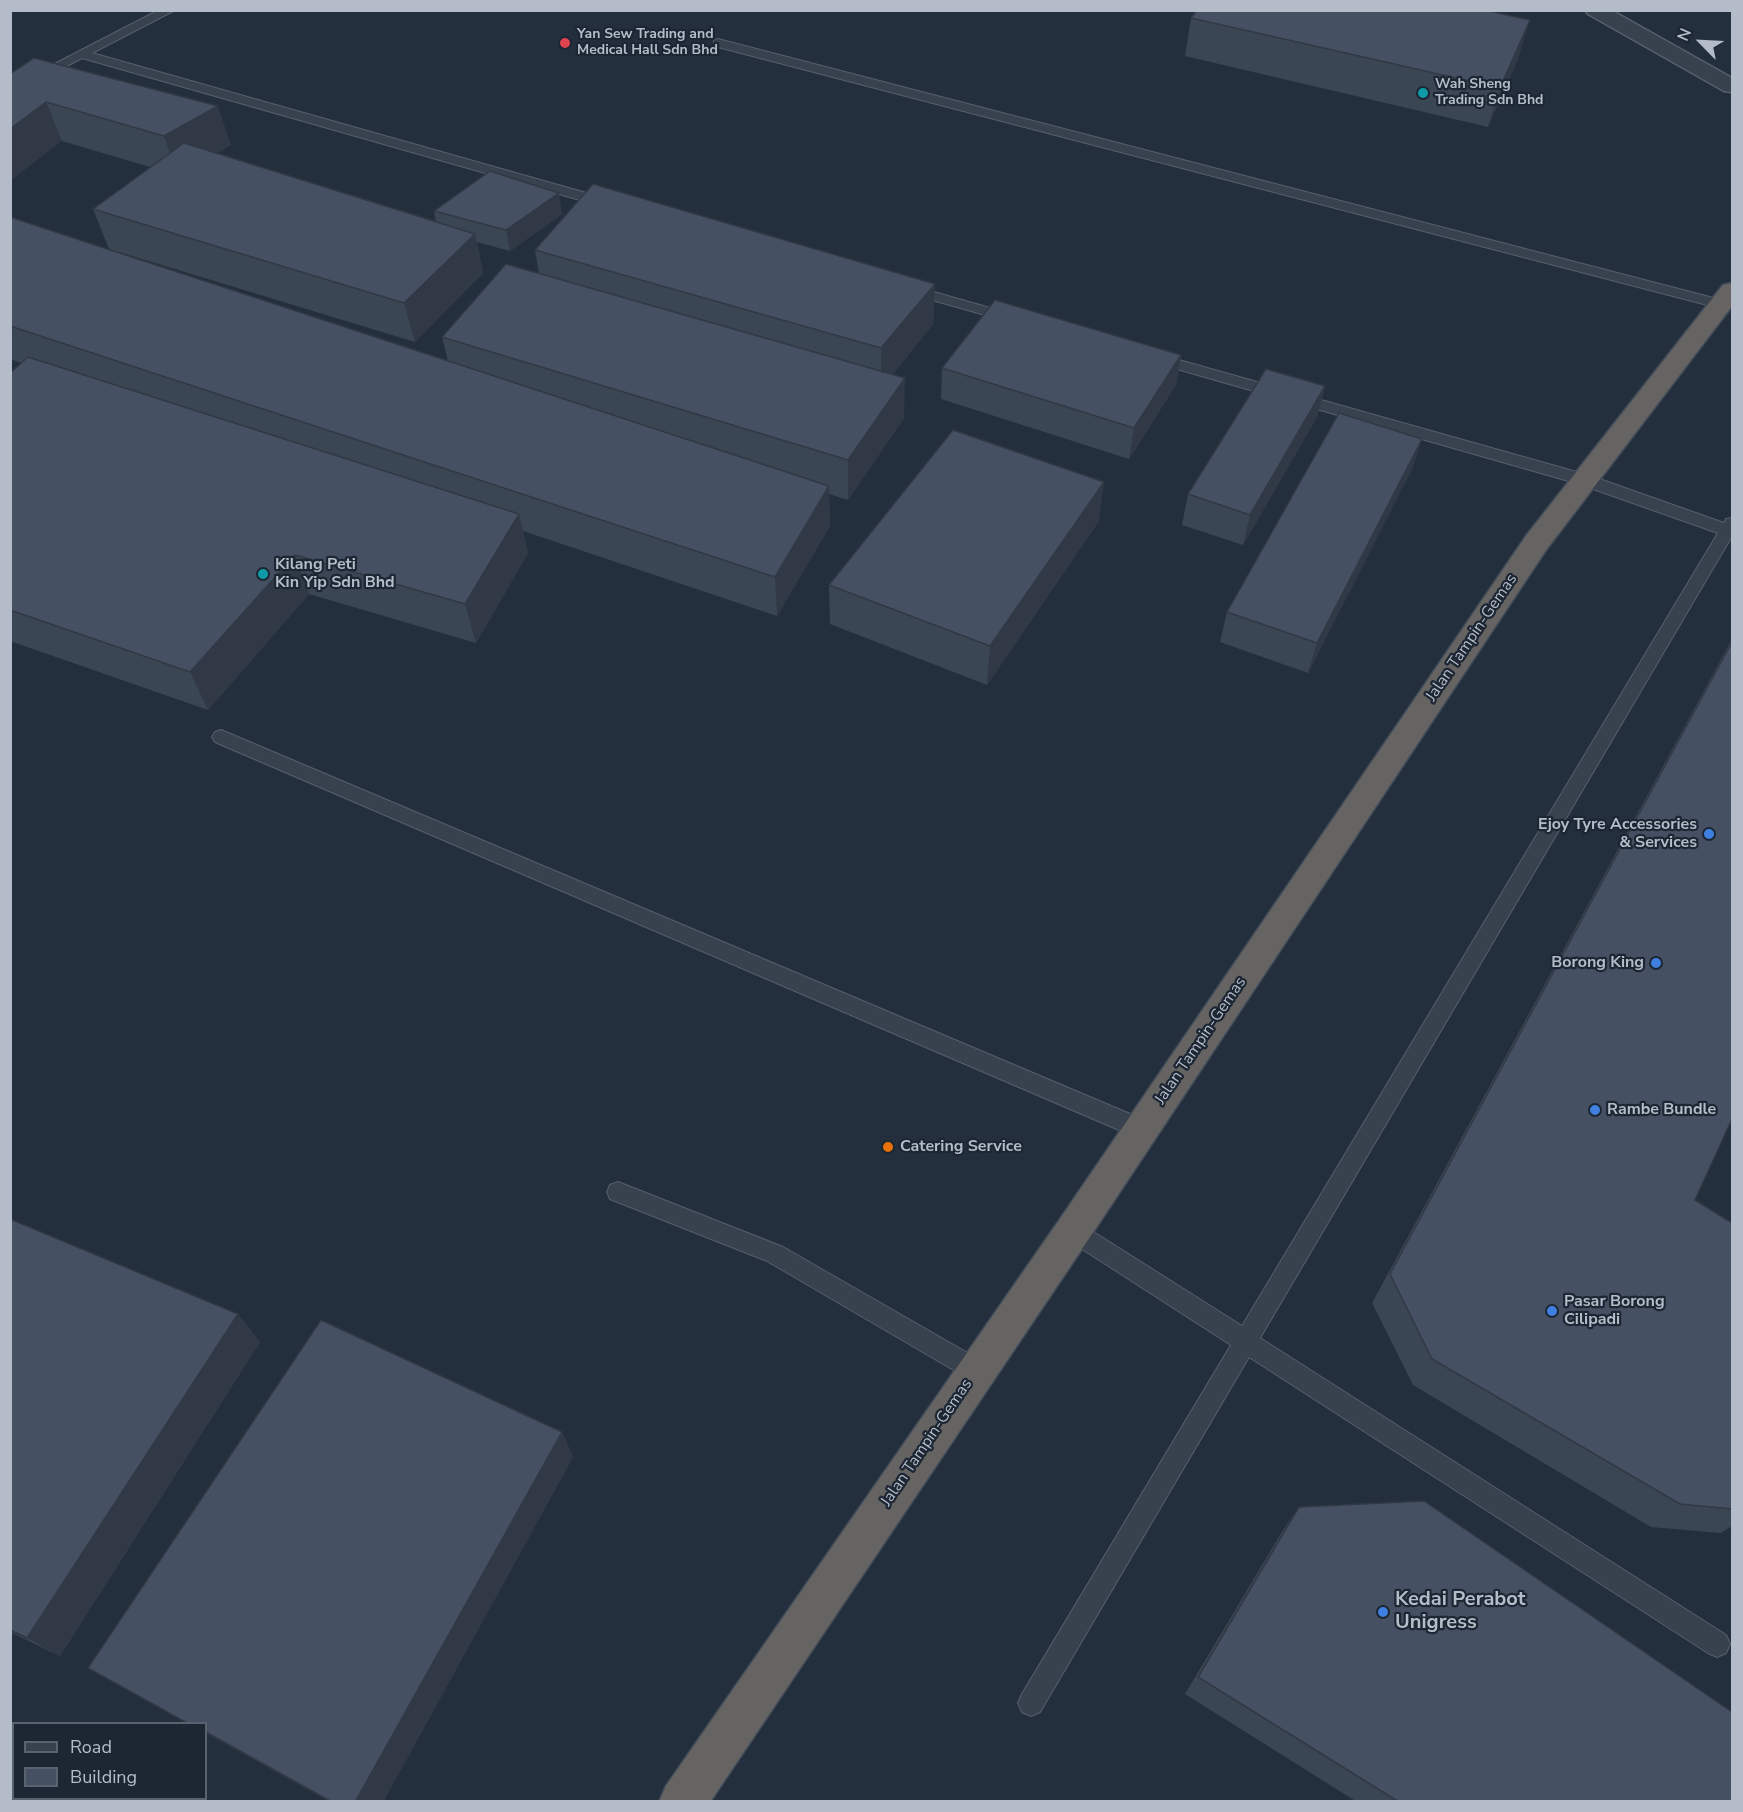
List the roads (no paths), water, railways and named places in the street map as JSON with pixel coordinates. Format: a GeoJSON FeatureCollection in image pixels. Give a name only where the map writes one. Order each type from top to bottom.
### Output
{"type":"FeatureCollection","features":[{"type":"Feature","properties":{"kind":"highway","name":"Jalan Tampin-Gemas"},"geometry":{"type":"LineString","coordinates":[[682,1802],[1073,1231],[1536,543],[1726,297]]}},
{"type":"Feature","properties":{"kind":"street"},"geometry":{"type":"LineString","coordinates":[[1595,10],[1732,86]]}},
{"type":"Feature","properties":{"kind":"lane"},"geometry":{"type":"LineString","coordinates":[[10,92],[169,10]]}},
{"type":"Feature","properties":{"kind":"lane"},"geometry":{"type":"LineString","coordinates":[[718,43],[1726,297]]}},
{"type":"Feature","properties":{"kind":"lane"},"geometry":{"type":"LineString","coordinates":[[81,54],[620,207]]}},
{"type":"Feature","properties":{"kind":"lane"},"geometry":{"type":"LineString","coordinates":[[896,285],[1022,321]]}},
{"type":"Feature","properties":{"kind":"lane"},"geometry":{"type":"LineString","coordinates":[[1031,1703],[1730,527],[1584,480],[1137,353]]}},
{"type":"Feature","properties":{"kind":"lane"},"geometry":{"type":"LineString","coordinates":[[221,737],[1141,1129]]}},
{"type":"Feature","properties":{"kind":"lane"},"geometry":{"type":"LineString","coordinates":[[618,1192],[775,1254],[976,1371]]}},
{"type":"Feature","properties":{"kind":"lane"},"geometry":{"type":"LineString","coordinates":[[1073,1231],[1717,1644]]}},
{"type":"Feature","properties":{"kind":"place","name":"Yan Sew Trading and Medical Hall Sdn Bhd"},"geometry":{"type":"Point","coordinates":[565,43]}},
{"type":"Feature","properties":{"kind":"place","name":"Wah Sheng Trading Sdn Bhd"},"geometry":{"type":"Point","coordinates":[1423,93]}},
{"type":"Feature","properties":{"kind":"place","name":"Kilang Peti Kin Yip Sdn Bhd"},"geometry":{"type":"Point","coordinates":[263,574]}},
{"type":"Feature","properties":{"kind":"place","name":"Ejoy Tyre Accessories & Services"},"geometry":{"type":"Point","coordinates":[1709,834]}},
{"type":"Feature","properties":{"kind":"place","name":"Borong King"},"geometry":{"type":"Point","coordinates":[1656,963]}},
{"type":"Feature","properties":{"kind":"place","name":"Rambe Bundle"},"geometry":{"type":"Point","coordinates":[1595,1110]}},
{"type":"Feature","properties":{"kind":"place","name":"Catering Service"},"geometry":{"type":"Point","coordinates":[888,1147]}},
{"type":"Feature","properties":{"kind":"place","name":"Pasar Borong Cilipadi"},"geometry":{"type":"Point","coordinates":[1552,1311]}},
{"type":"Feature","properties":{"kind":"place","name":"Kedai Perabot Unigress"},"geometry":{"type":"Point","coordinates":[1383,1612]}}]}
